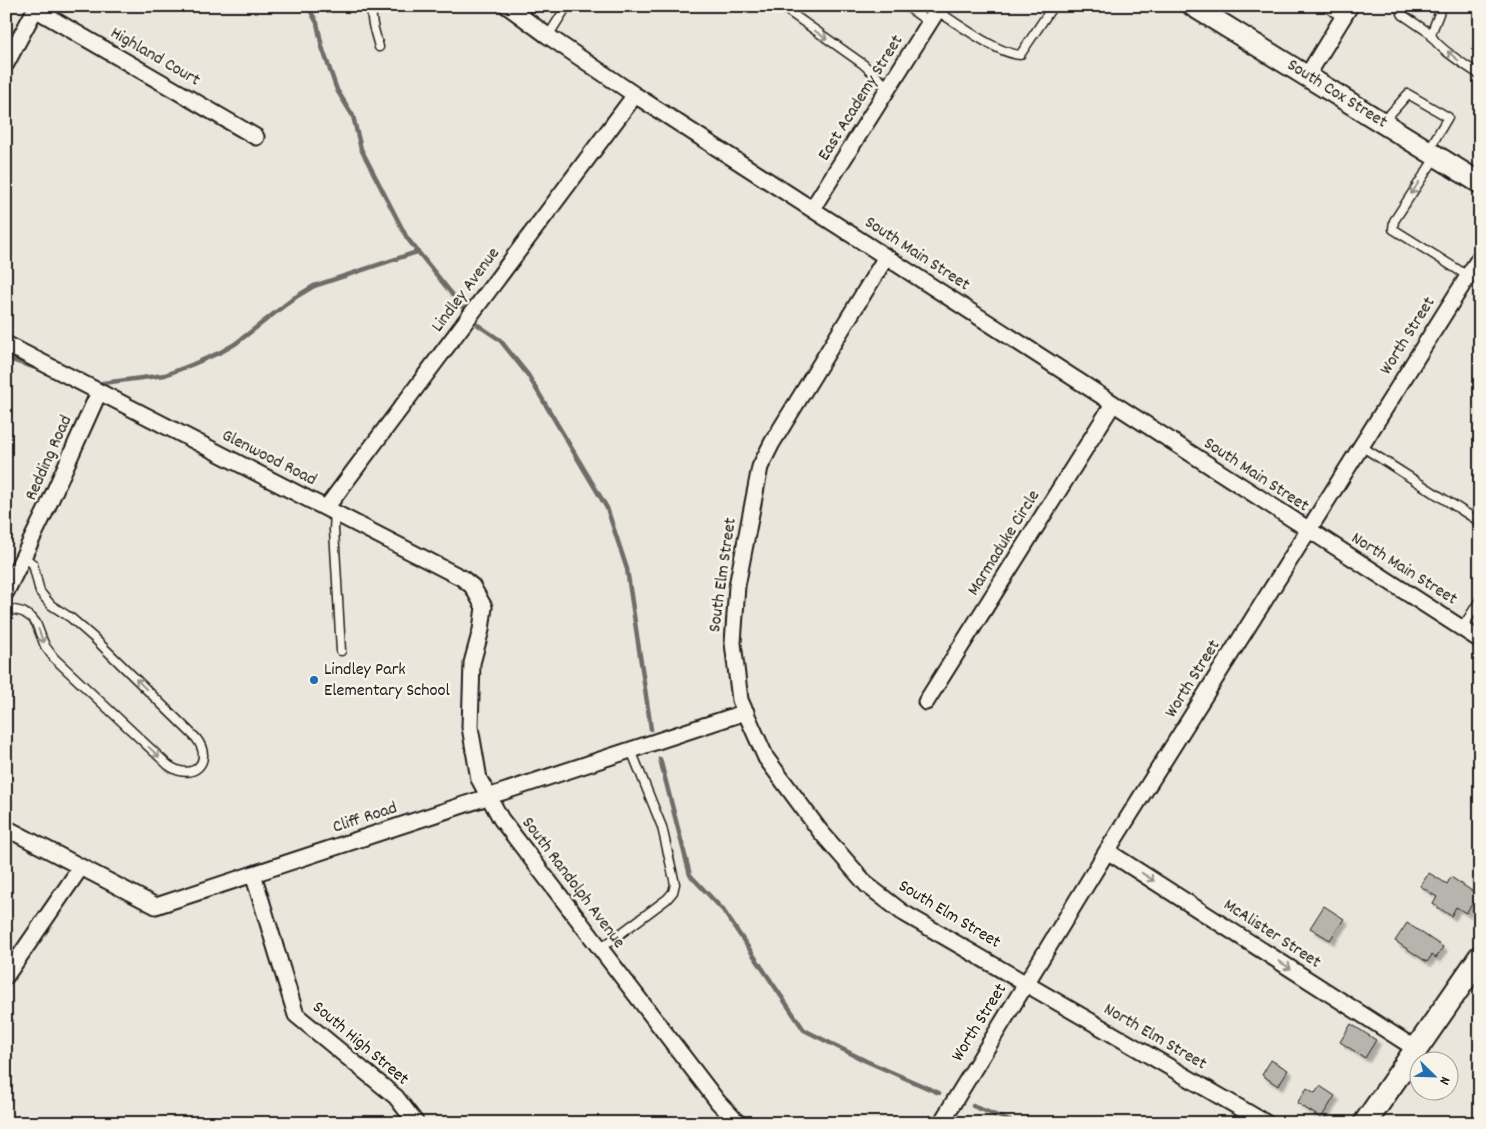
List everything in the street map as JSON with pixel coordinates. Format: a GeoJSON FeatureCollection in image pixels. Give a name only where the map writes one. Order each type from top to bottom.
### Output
{"type":"FeatureCollection","features":[{"type":"Feature","properties":{"kind":"main road","name":"South Cox Street"},"geometry":{"type":"LineString","coordinates":[[1193,6],[1480,183]]}},
{"type":"Feature","properties":{"kind":"main road"},"geometry":{"type":"LineString","coordinates":[[1365,1123],[1480,957]]}},
{"type":"Feature","properties":{"kind":"street","name":"South Main Street"},"geometry":{"type":"LineString","coordinates":[[507,6],[635,95],[1308,530]]}},
{"type":"Feature","properties":{"kind":"street"},"geometry":{"type":"LineString","coordinates":[[6,64],[36,8]]}},
{"type":"Feature","properties":{"kind":"street","name":"Highland Court"},"geometry":{"type":"LineString","coordinates":[[36,8],[256,137]]}},
{"type":"Feature","properties":{"kind":"street"},"geometry":{"type":"LineString","coordinates":[[1307,76],[1346,12]]}},
{"type":"Feature","properties":{"kind":"street","name":"East Academy Street"},"geometry":{"type":"LineString","coordinates":[[812,209],[936,13]]}},
{"type":"Feature","properties":{"kind":"street","name":"Lindley Avenue"},"geometry":{"type":"LineString","coordinates":[[331,510],[635,95]]}},
{"type":"Feature","properties":{"kind":"street","name":"South Elm Street"},"geometry":{"type":"LineString","coordinates":[[886,257],[772,443],[760,467],[737,586],[733,643],[740,700],[766,758],[820,831],[867,885],[902,912],[1026,983]]}},
{"type":"Feature","properties":{"kind":"street","name":"Worth Street"},"geometry":{"type":"LineString","coordinates":[[941,1123],[1107,851],[1480,257]]}},
{"type":"Feature","properties":{"kind":"street","name":"Glenwood Road"},"geometry":{"type":"LineString","coordinates":[[6,344],[462,578],[472,586],[484,607],[481,630]]}},
{"type":"Feature","properties":{"kind":"street","name":"Redding Road"},"geometry":{"type":"LineString","coordinates":[[6,592],[24,557],[99,392]]}},
{"type":"Feature","properties":{"kind":"street","name":"Marmaduke Circle"},"geometry":{"type":"LineString","coordinates":[[926,702],[1113,404]]}},
{"type":"Feature","properties":{"kind":"street","name":"North Main Street"},"geometry":{"type":"LineString","coordinates":[[1308,530],[1480,640]]}},
{"type":"Feature","properties":{"kind":"street","name":"South Randolph Avenue"},"geometry":{"type":"LineString","coordinates":[[481,630],[472,663],[470,727],[479,779],[501,819],[718,1102],[738,1123]]}},
{"type":"Feature","properties":{"kind":"street","name":"Cliff Road"},"geometry":{"type":"LineString","coordinates":[[6,828],[156,906],[746,712]]}},
{"type":"Feature","properties":{"kind":"street","name":"McAlister Street"},"geometry":{"type":"LineString","coordinates":[[1107,851],[1416,1049]]}},
{"type":"Feature","properties":{"kind":"street"},"geometry":{"type":"LineString","coordinates":[[6,976],[81,867]]}},
{"type":"Feature","properties":{"kind":"street","name":"South High Street"},"geometry":{"type":"LineString","coordinates":[[253,874],[296,1015],[396,1097],[416,1123]]}},
{"type":"Feature","properties":{"kind":"street","name":"North Elm Street"},"geometry":{"type":"LineString","coordinates":[[1026,983],[1266,1123]]}},
{"type":"Feature","properties":{"kind":"lane"},"geometry":{"type":"LineString","coordinates":[[374,6],[372,12],[373,22],[379,47]]}},
{"type":"Feature","properties":{"kind":"lane"},"geometry":{"type":"LineString","coordinates":[[548,36],[567,6]]}},
{"type":"Feature","properties":{"kind":"lane"},"geometry":{"type":"LineString","coordinates":[[781,6],[863,64],[889,88]]}},
{"type":"Feature","properties":{"kind":"lane"},"geometry":{"type":"LineString","coordinates":[[906,6],[936,13],[987,42],[1012,54],[1020,55],[1053,6]]}},
{"type":"Feature","properties":{"kind":"lane"},"geometry":{"type":"LineString","coordinates":[[1325,6],[1346,12]]}},
{"type":"Feature","properties":{"kind":"lane"},"geometry":{"type":"LineString","coordinates":[[1398,6],[1403,15],[1431,34]]}},
{"type":"Feature","properties":{"kind":"lane"},"geometry":{"type":"LineString","coordinates":[[1442,6],[1431,34],[1432,39],[1453,58],[1480,75]]}},
{"type":"Feature","properties":{"kind":"lane"},"geometry":{"type":"LineString","coordinates":[[1382,123],[1408,94],[1448,117],[1432,154],[1394,221],[1393,229],[1468,276]]}},
{"type":"Feature","properties":{"kind":"lane"},"geometry":{"type":"LineString","coordinates":[[1361,446],[1480,522]]}},
{"type":"Feature","properties":{"kind":"lane"},"geometry":{"type":"LineString","coordinates":[[331,510],[334,530],[341,651]]}},
{"type":"Feature","properties":{"kind":"lane"},"geometry":{"type":"LineString","coordinates":[[6,608],[23,612],[32,618],[45,646],[54,658],[168,765],[187,773],[197,768],[203,757],[201,744],[94,638],[71,618],[52,605],[40,592],[33,564],[24,557]]}},
{"type":"Feature","properties":{"kind":"lane"},"geometry":{"type":"LineString","coordinates":[[1462,628],[1480,600]]}},
{"type":"Feature","properties":{"kind":"lane"},"geometry":{"type":"LineString","coordinates":[[600,949],[667,899],[673,892],[676,884],[662,827],[631,750]]}},
{"type":"Feature","properties":{"kind":"building"},"geometry":{"type":"Polygon","coordinates":[[[1429,873],[1447,884],[1451,877],[1478,895],[1466,913],[1456,907],[1451,916],[1433,904],[1437,897],[1420,886],[1429,873]]]}},
{"type":"Feature","properties":{"kind":"building"},"geometry":{"type":"Polygon","coordinates":[[[1324,906],[1344,919],[1330,940],[1310,928],[1324,906]]]}},
{"type":"Feature","properties":{"kind":"building"},"geometry":{"type":"Polygon","coordinates":[[[1407,923],[1443,947],[1436,958],[1432,955],[1427,962],[1395,941],[1407,923]]]}},
{"type":"Feature","properties":{"kind":"building"},"geometry":{"type":"Polygon","coordinates":[[[1351,1024],[1376,1040],[1365,1058],[1340,1042],[1351,1024]]]}},
{"type":"Feature","properties":{"kind":"building"},"geometry":{"type":"Polygon","coordinates":[[[1271,1060],[1288,1070],[1278,1086],[1262,1075],[1271,1060]]]}},
{"type":"Feature","properties":{"kind":"building"},"geometry":{"type":"Polygon","coordinates":[[[1320,1086],[1335,1096],[1321,1118],[1297,1103],[1307,1088],[1315,1093],[1320,1086]]]}},
{"type":"Feature","properties":{"kind":"waterway"},"geometry":{"type":"LineString","coordinates":[[308,6],[317,23],[322,47],[337,90],[353,116],[361,149],[407,238],[464,309]]}},
{"type":"Feature","properties":{"kind":"waterway"},"geometry":{"type":"LineString","coordinates":[[95,384],[165,375],[191,365],[235,344],[294,298],[314,286],[417,252]]}},
{"type":"Feature","properties":{"kind":"waterway"},"geometry":{"type":"LineString","coordinates":[[478,325],[500,340],[528,375],[607,508],[627,569],[651,729]]}},
{"type":"Feature","properties":{"kind":"waterway"},"geometry":{"type":"LineString","coordinates":[[6,358],[42,370]]}},
{"type":"Feature","properties":{"kind":"waterway"},"geometry":{"type":"LineString","coordinates":[[660,759],[690,875],[723,910],[804,1030],[866,1061],[939,1093]]}},
{"type":"Feature","properties":{"kind":"waterway"},"geometry":{"type":"LineString","coordinates":[[973,1106],[1015,1123]]}},
{"type":"Feature","properties":{"kind":"place","name":"Lindley Park Elementary School"},"geometry":{"type":"Point","coordinates":[314,680]}}]}
